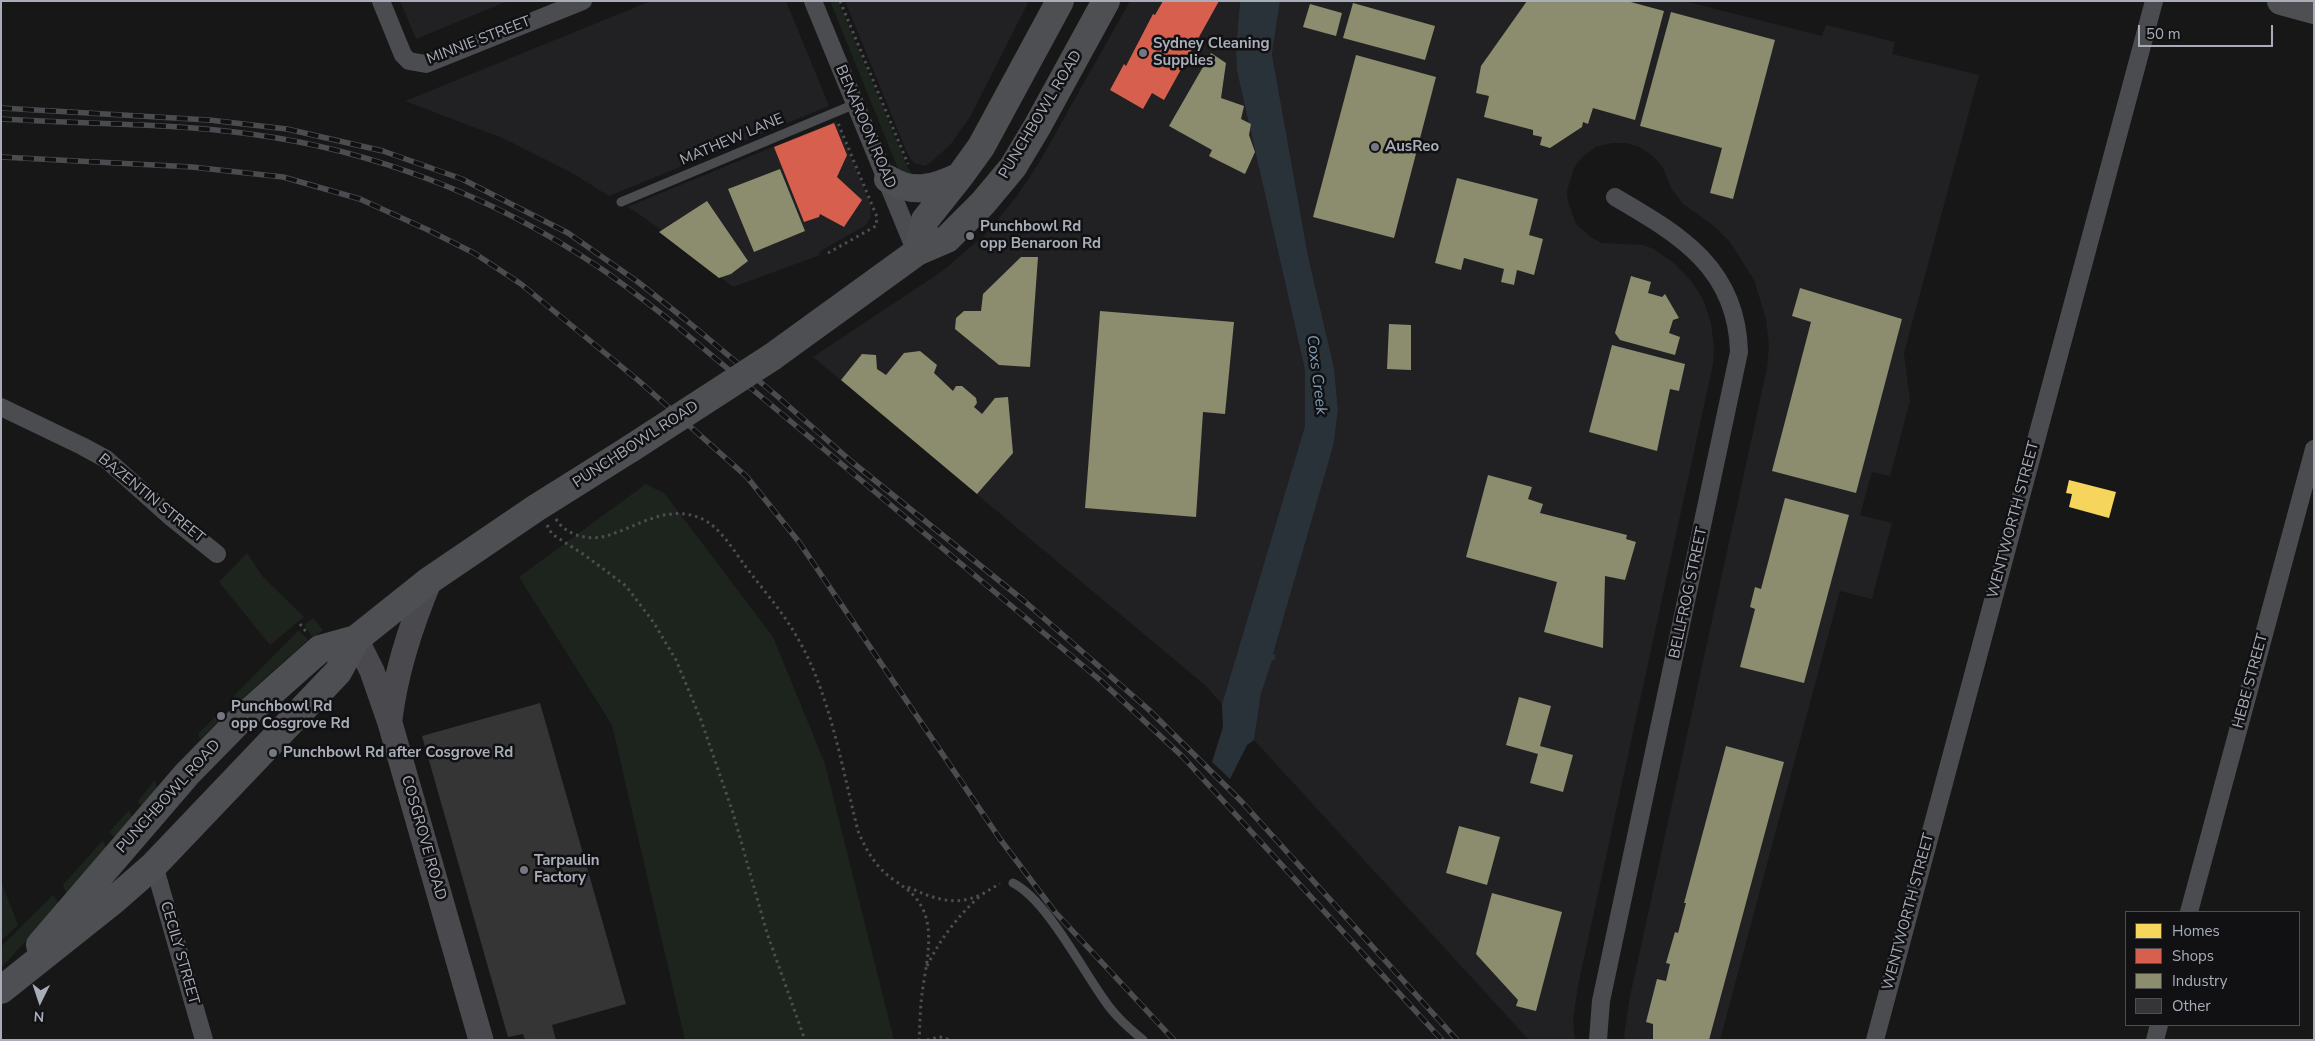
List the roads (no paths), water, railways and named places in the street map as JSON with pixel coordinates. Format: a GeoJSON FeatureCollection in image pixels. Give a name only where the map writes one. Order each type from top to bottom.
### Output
{"type":"FeatureCollection","features":[{"type":"Feature","properties":{"kind":"main road"},"geometry":{"type":"LineString","coordinates":[[917,252],[925,220],[960,176],[1000,115],[1060,1]]}},
{"type":"Feature","properties":{"kind":"main road","name":"PUNCHBOWL ROAD"},"geometry":{"type":"LineString","coordinates":[[3,988],[154,866],[338,672],[356,639],[430,580],[541,505],[772,357],[917,252],[947,239],[983,203],[1004,178],[1038,127],[1106,1]]}},
{"type":"Feature","properties":{"kind":"main road"},"geometry":{"type":"LineString","coordinates":[[2281,1],[2314,10]]}},
{"type":"Feature","properties":{"kind":"main road"},"geometry":{"type":"LineString","coordinates":[[888,179],[899,186],[920,189],[932,188],[960,176]]}},
{"type":"Feature","properties":{"kind":"main road"},"geometry":{"type":"LineString","coordinates":[[390,723],[393,699],[406,646],[430,580]]}},
{"type":"Feature","properties":{"kind":"main road","name":"PUNCHBOWL ROAD"},"geometry":{"type":"LineString","coordinates":[[3,988],[74,902],[187,774],[238,722],[320,649],[356,639]]}},
{"type":"Feature","properties":{"kind":"main road","name":"COSGROVE ROAD"},"geometry":{"type":"LineString","coordinates":[[356,639],[372,671],[390,723],[481,1040]]}},
{"type":"Feature","properties":{"kind":"street","name":"MINNIE STREET"},"geometry":{"type":"LineString","coordinates":[[381,1],[404,55],[409,61],[426,64],[583,1]]}},
{"type":"Feature","properties":{"kind":"street","name":"BENAROON ROAD"},"geometry":{"type":"LineString","coordinates":[[813,1],[917,252]]}},
{"type":"Feature","properties":{"kind":"street","name":"WENTWORTH STREET"},"geometry":{"type":"LineString","coordinates":[[1875,1040],[2154,1]]}},
{"type":"Feature","properties":{"kind":"street","name":"BELLFROG STREET"},"geometry":{"type":"LineString","coordinates":[[1598,1040],[1601,1001],[1739,352],[1738,328],[1732,305],[1712,271],[1700,256],[1664,226],[1615,197]]}},
{"type":"Feature","properties":{"kind":"street","name":"BAZENTIN STREET"},"geometry":{"type":"LineString","coordinates":[[1,407],[106,459],[172,518],[217,554]]}},
{"type":"Feature","properties":{"kind":"street","name":"HEBE STREET"},"geometry":{"type":"LineString","coordinates":[[2189,911],[2314,449]]}},
{"type":"Feature","properties":{"kind":"street","name":"CECILY STREET"},"geometry":{"type":"LineString","coordinates":[[154,866],[204,1040]]}},
{"type":"Feature","properties":{"kind":"street"},"geometry":{"type":"LineString","coordinates":[[2155,1040],[2159,1026]]}},
{"type":"Feature","properties":{"kind":"lane","name":"MATHEW LANE"},"geometry":{"type":"LineString","coordinates":[[621,202],[855,104]]}},
{"type":"Feature","properties":{"kind":"lane"},"geometry":{"type":"LineString","coordinates":[[1013,883],[1025,891],[1065,940],[1113,1013],[1143,1040]]}},
{"type":"Feature","properties":{"kind":"water","name":"Coxs Creek"},"geometry":{"type":"Polygon","coordinates":[[[1240,1],[1280,1],[1272,54],[1308,256],[1334,368],[1338,409],[1334,443],[1273,654],[1276,655],[1274,660],[1272,660],[1261,694],[1254,740],[1247,745],[1230,779],[1212,762],[1223,727],[1222,704],[1305,426],[1305,370],[1237,71],[1236,49],[1240,1]]]}},
{"type":"Feature","properties":{"kind":"railway"},"geometry":{"type":"LineString","coordinates":[[1,108],[209,120],[287,129],[383,151],[462,179],[568,233],[638,282],[686,320],[852,462],[1023,600],[1148,709],[1241,801],[1457,1040]]}},
{"type":"Feature","properties":{"kind":"railway"},"geometry":{"type":"LineString","coordinates":[[1,119],[219,130],[296,141],[341,152],[386,164],[472,197],[514,217],[594,264],[667,318],[1100,680],[1183,757],[1442,1040]]}},
{"type":"Feature","properties":{"kind":"railway"},"geometry":{"type":"LineString","coordinates":[[1,157],[192,167],[283,177],[360,199],[474,253],[521,284],[639,381],[747,477],[799,542],[1000,839],[1055,912],[1174,1040]]}},
{"type":"Feature","properties":{"kind":"place","name":"Sydney Cleaning Supplies"},"geometry":{"type":"Point","coordinates":[1143,53]}},
{"type":"Feature","properties":{"kind":"place","name":"AusReo"},"geometry":{"type":"Point","coordinates":[1375,147]}},
{"type":"Feature","properties":{"kind":"place","name":"Punchbowl Rd opp Benaroon Rd"},"geometry":{"type":"Point","coordinates":[970,236]}},
{"type":"Feature","properties":{"kind":"place","name":"Punchbowl Rd opp Cosgrove Rd"},"geometry":{"type":"Point","coordinates":[221,716]}},
{"type":"Feature","properties":{"kind":"place","name":"Punchbowl Rd after Cosgrove Rd"},"geometry":{"type":"Point","coordinates":[273,753]}},
{"type":"Feature","properties":{"kind":"place","name":"Tarpaulin Factory"},"geometry":{"type":"Point","coordinates":[524,870]}}]}
